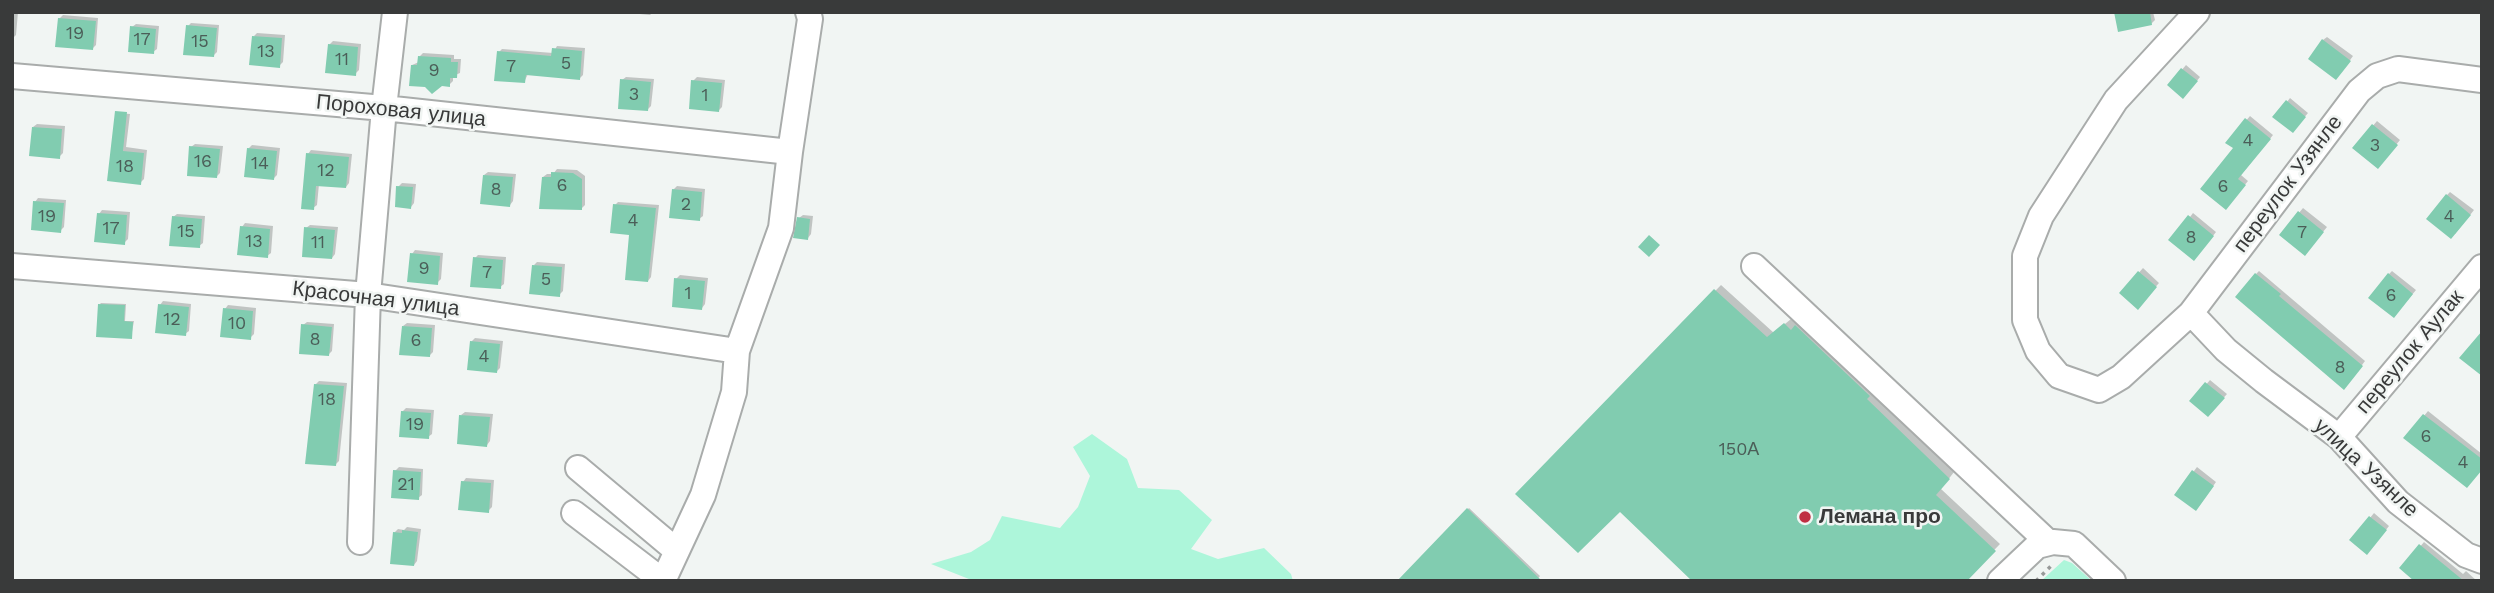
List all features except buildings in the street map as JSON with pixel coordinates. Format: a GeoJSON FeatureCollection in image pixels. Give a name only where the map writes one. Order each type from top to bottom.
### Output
{"type":"FeatureCollection","features":[{"type":"Feature","properties":{"kind":"street"},"geometry":{"type":"LineString","coordinates":[[360,542],[368,295],[395,12]]}},
{"type":"Feature","properties":{"kind":"street"},"geometry":{"type":"LineString","coordinates":[[574,513],[663,581],[704,495],[734,391],[737,352],[781,228],[810,19],[808,12]]}},
{"type":"Feature","properties":{"kind":"street","name":"переулок Узянле"},"geometry":{"type":"LineString","coordinates":[[2197,12],[2116,100],[2041,216],[2025,256],[2025,320],[2038,351],[2059,376],[2088,387],[2099,390],[2120,377],[2191,313],[2358,91],[2377,76],[2398,69],[2482,80]]}},
{"type":"Feature","properties":{"kind":"street","name":"Пороховая улица"},"geometry":{"type":"LineString","coordinates":[[12,76],[384,108],[790,152]]}},
{"type":"Feature","properties":{"kind":"street","name":"Красочная улица"},"geometry":{"type":"LineString","coordinates":[[12,266],[368,295],[737,352]]}},
{"type":"Feature","properties":{"kind":"street"},"geometry":{"type":"LineString","coordinates":[[1754,266],[2052,552]]}},
{"type":"Feature","properties":{"kind":"street","name":"переулок Аулак"},"geometry":{"type":"LineString","coordinates":[[2339,438],[2482,267]]}},
{"type":"Feature","properties":{"kind":"street","name":"улица Узянле"},"geometry":{"type":"LineString","coordinates":[[2191,313],[2226,350],[2339,438],[2398,502],[2466,555],[2482,561]]}},
{"type":"Feature","properties":{"kind":"street"},"geometry":{"type":"LineString","coordinates":[[578,468],[677,551]]}},
{"type":"Feature","properties":{"kind":"street"},"geometry":{"type":"LineString","coordinates":[[2000,581],[2037,546],[2052,552],[2074,544],[2113,581]]}},
{"type":"Feature","properties":{"kind":"path"},"geometry":{"type":"LineString","coordinates":[[2036,581],[2052,552]]}},
{"type":"Feature","properties":{"kind":"green space"},"geometry":{"type":"Polygon","coordinates":[[[1092,434],[1127,459],[1138,488],[1179,490],[1212,520],[1191,549],[1218,559],[1264,548],[1291,574],[1293,581],[974,581],[931,564],[971,552],[990,540],[1002,516],[1060,528],[1078,507],[1090,476],[1073,447],[1092,434]]]}},
{"type":"Feature","properties":{"kind":"green space"},"geometry":{"type":"Polygon","coordinates":[[[2064,560],[2072,563],[2092,581],[2041,581],[2064,560]]]}},
{"type":"Feature","properties":{"kind":"place","name":"Лемана про"},"geometry":{"type":"Point","coordinates":[1805,517]}}]}
